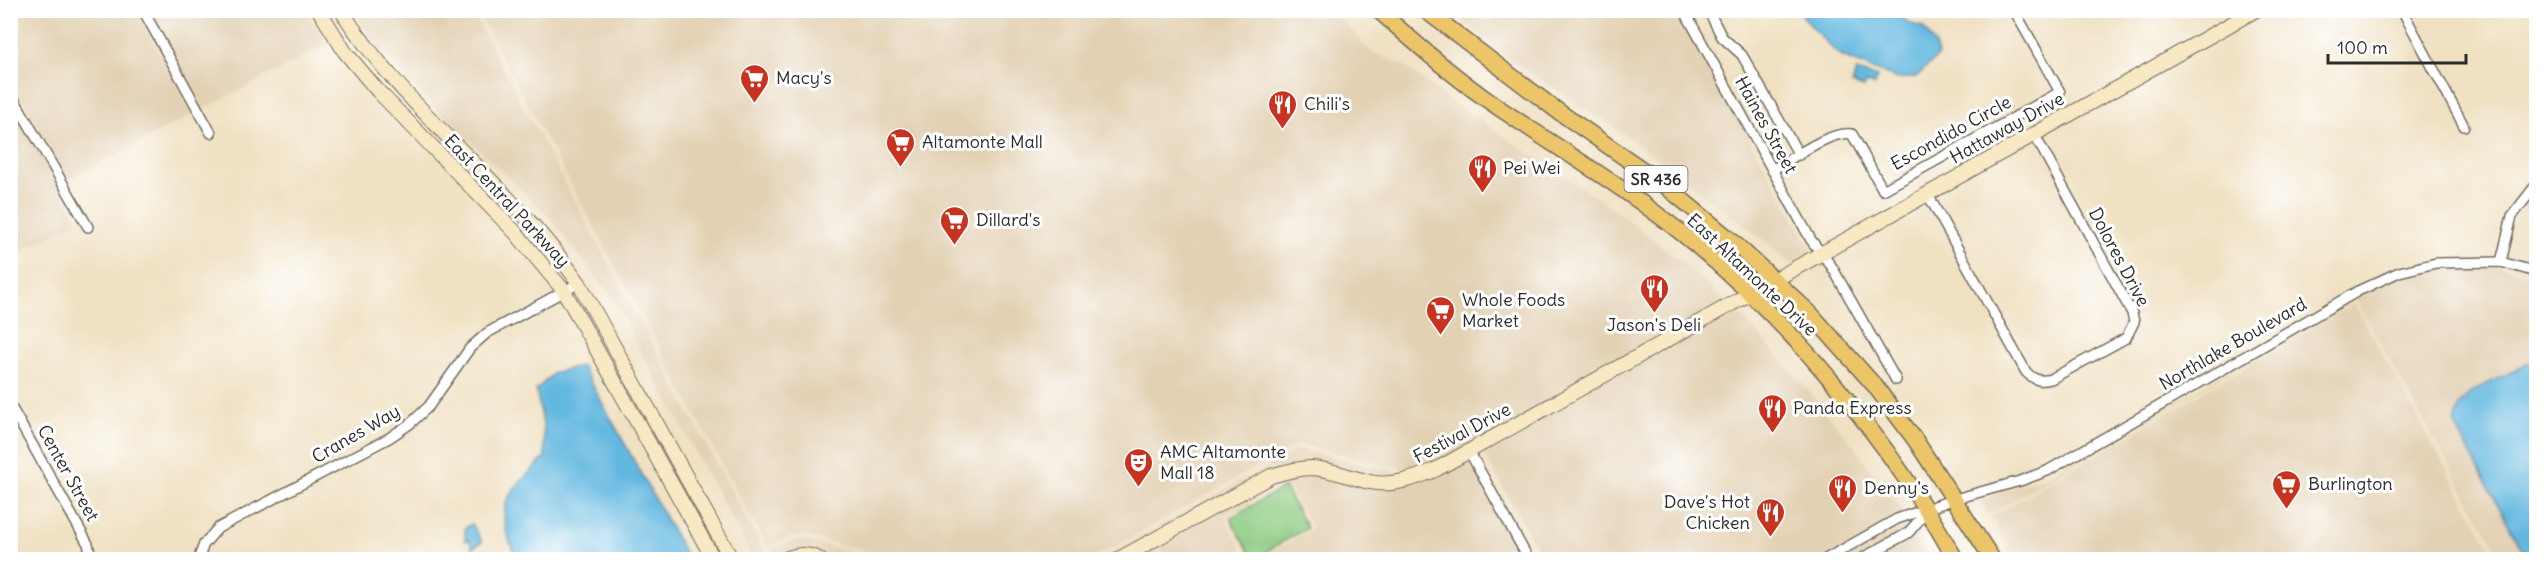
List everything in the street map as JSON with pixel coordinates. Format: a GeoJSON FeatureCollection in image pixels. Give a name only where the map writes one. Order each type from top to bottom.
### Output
{"type":"FeatureCollection","features":[{"type":"Feature","properties":{"kind":"main road","name":"East Central Parkway"},"geometry":{"type":"LineString","coordinates":[[319,10],[345,52],[378,92],[515,232],[564,291],[714,560]]}},
{"type":"Feature","properties":{"kind":"main road","name":"East Central Parkway"},"geometry":{"type":"LineString","coordinates":[[341,10],[356,34],[398,84],[535,226],[579,283],[732,560]]}},
{"type":"Feature","properties":{"kind":"main road","name":"East Altamonte Drive"},"geometry":{"type":"LineString","coordinates":[[1378,10],[1484,98],[1624,192],[1683,235],[1749,295],[1843,394],[1928,510],[1956,560]]}},
{"type":"Feature","properties":{"kind":"main road","name":"East Altamonte Drive"},"geometry":{"type":"LineString","coordinates":[[1425,10],[1555,110],[1664,184],[1775,279],[1875,386],[1916,441],[1993,560]]}},
{"type":"Feature","properties":{"kind":"main road","name":"Hattaway Drive"},"geometry":{"type":"LineString","coordinates":[[1775,279],[2256,10]]}},
{"type":"Feature","properties":{"kind":"main road","name":"Festival Drive"},"geometry":{"type":"LineString","coordinates":[[1117,560],[1271,476],[1298,469],[1314,468],[1372,482],[1401,482],[1437,469],[1775,279]]}},
{"type":"Feature","properties":{"kind":"main road"},"geometry":{"type":"LineString","coordinates":[[783,560],[791,556],[811,554],[820,560]]}},
{"type":"Feature","properties":{"kind":"street"},"geometry":{"type":"LineString","coordinates":[[143,10],[212,133]]}},
{"type":"Feature","properties":{"kind":"street","name":"Haines Street"},"geometry":{"type":"LineString","coordinates":[[1684,10],[1811,240],[1832,267],[1896,380]]}},
{"type":"Feature","properties":{"kind":"street"},"geometry":{"type":"LineString","coordinates":[[1708,10],[1722,38],[1743,55],[1799,155]]}},
{"type":"Feature","properties":{"kind":"street","name":"Escondido Circle"},"geometry":{"type":"LineString","coordinates":[[1772,170],[1825,140],[1845,133],[1852,134],[1883,190],[2060,92],[2014,10]]}},
{"type":"Feature","properties":{"kind":"street"},"geometry":{"type":"LineString","coordinates":[[2402,10],[2464,126]]}},
{"type":"Feature","properties":{"kind":"street"},"geometry":{"type":"LineString","coordinates":[[10,92],[88,227]]}},
{"type":"Feature","properties":{"kind":"street","name":"Dolores Drive"},"geometry":{"type":"LineString","coordinates":[[1927,193],[2026,372],[2033,379],[2042,381],[2051,379],[2126,338],[2134,322],[2132,313],[2034,134]]}},
{"type":"Feature","properties":{"kind":"street"},"geometry":{"type":"LineString","coordinates":[[2501,262],[2512,216],[2536,185]]}},
{"type":"Feature","properties":{"kind":"street","name":"Northlake Boulevard"},"geometry":{"type":"LineString","coordinates":[[1824,560],[1897,519],[2047,471],[2358,291],[2399,272],[2436,262],[2501,262],[2536,272]]}},
{"type":"Feature","properties":{"kind":"street","name":"Cranes Way"},"geometry":{"type":"LineString","coordinates":[[198,560],[204,544],[218,528],[389,438],[411,423],[429,406],[470,348],[487,333],[579,283]]}},
{"type":"Feature","properties":{"kind":"street","name":"Center Street"},"geometry":{"type":"LineString","coordinates":[[10,405],[88,544],[92,560]]}},
{"type":"Feature","properties":{"kind":"street"},"geometry":{"type":"LineString","coordinates":[[1468,451],[1529,560]]}},
{"type":"Feature","properties":{"kind":"street"},"geometry":{"type":"LineString","coordinates":[[1859,560],[1908,532],[1928,510]]}},
{"type":"Feature","properties":{"kind":"shaded area"},"geometry":{"type":"Polygon","coordinates":[[[25,11],[137,11],[190,108],[199,102],[150,11],[308,11],[328,44],[67,180],[11,81],[10,18],[25,11]]]}},
{"type":"Feature","properties":{"kind":"shaded area"},"geometry":{"type":"Polygon","coordinates":[[[354,11],[472,11],[763,549],[768,551],[793,541],[804,540],[878,559],[832,559],[819,556],[753,559],[611,296],[549,217],[411,84],[368,35],[354,11]]]}},
{"type":"Feature","properties":{"kind":"shaded area","name":"Altamonte Mall"},"geometry":{"type":"Polygon","coordinates":[[[477,11],[1334,11],[1371,52],[1403,65],[1446,98],[1608,205],[1677,258],[1743,318],[1809,391],[1857,450],[1885,491],[1898,503],[1930,559],[1543,559],[1476,440],[1467,436],[1408,470],[1298,444],[1092,559],[895,559],[805,536],[792,537],[767,547],[477,11]]]}},
{"type":"Feature","properties":{"kind":"shaded area"},"geometry":{"type":"Polygon","coordinates":[[[1452,11],[1678,11],[1813,252],[1790,266],[1774,248],[1626,135],[1512,61],[1452,11]]]}},
{"type":"Feature","properties":{"kind":"shaded area"},"geometry":{"type":"Polygon","coordinates":[[[11,102],[78,221],[16,255],[10,244],[11,102]]]}},
{"type":"Feature","properties":{"kind":"shaded area"},"geometry":{"type":"Polygon","coordinates":[[[2500,266],[2536,278],[2536,360],[2472,391],[2454,423],[2527,559],[2502,559],[2355,299],[1988,515],[1980,502],[1999,492],[2049,475],[2360,295],[2400,276],[2436,267],[2500,266]]]}},
{"type":"Feature","properties":{"kind":"shaded area"},"geometry":{"type":"Polygon","coordinates":[[[2354,303],[2497,559],[2015,559],[1991,517],[2354,303]]]}},
{"type":"Feature","properties":{"kind":"shaded area"},"geometry":{"type":"Polygon","coordinates":[[[1467,441],[1473,443],[1435,464],[1400,477],[1373,477],[1331,466],[1242,485],[1108,559],[1100,560],[1298,449],[1408,474],[1467,441]]]}},
{"type":"Feature","properties":{"kind":"shaded area"},"geometry":{"type":"Polygon","coordinates":[[[1466,458],[1523,559],[1259,559],[1311,530],[1311,526],[1285,483],[1226,516],[1226,520],[1248,559],[1225,559],[1161,551],[1163,542],[1272,480],[1313,473],[1370,487],[1466,458]]]}},
{"type":"Feature","properties":{"kind":"shaded area"},"geometry":{"type":"Polygon","coordinates":[[[1159,545],[1156,555],[1194,559],[1132,560],[1159,545]]]}},
{"type":"Feature","properties":{"kind":"green space"},"geometry":{"type":"Polygon","coordinates":[[[1284,487],[1307,528],[1253,559],[1230,518],[1284,487]]]}},
{"type":"Feature","properties":{"kind":"water"},"geometry":{"type":"Polygon","coordinates":[[[1799,11],[1893,11],[1911,24],[1923,27],[1935,44],[1938,56],[1916,77],[1897,79],[1840,56],[1799,11]]]}},
{"type":"Feature","properties":{"kind":"water"},"geometry":{"type":"Polygon","coordinates":[[[1856,71],[1877,77],[1875,85],[1866,83],[1864,88],[1852,84],[1856,71]]]}},
{"type":"Feature","properties":{"kind":"water"},"geometry":{"type":"Polygon","coordinates":[[[2536,360],[2536,559],[2527,559],[2454,423],[2459,406],[2472,391],[2536,360]]]}},
{"type":"Feature","properties":{"kind":"water"},"geometry":{"type":"Polygon","coordinates":[[[582,366],[688,559],[517,559],[509,540],[504,512],[512,492],[545,457],[543,424],[536,390],[555,372],[582,366]]]}},
{"type":"Feature","properties":{"kind":"water"},"geometry":{"type":"Polygon","coordinates":[[[472,524],[482,542],[472,548],[470,540],[465,541],[465,528],[472,524]]]}},
{"type":"Feature","properties":{"kind":"place","name":"Macy's"},"geometry":{"type":"Point","coordinates":[755,104]}},
{"type":"Feature","properties":{"kind":"place","name":"Chili's"},"geometry":{"type":"Point","coordinates":[1283,130]}},
{"type":"Feature","properties":{"kind":"place","name":"Altamonte Mall"},"geometry":{"type":"Point","coordinates":[901,168]}},
{"type":"Feature","properties":{"kind":"place","name":"Pei Wei"},"geometry":{"type":"Point","coordinates":[1482,194]}},
{"type":"Feature","properties":{"kind":"place","name":"Dillard's"},"geometry":{"type":"Point","coordinates":[955,246]}},
{"type":"Feature","properties":{"kind":"place","name":"Jason's Deli"},"geometry":{"type":"Point","coordinates":[1654,314]}},
{"type":"Feature","properties":{"kind":"place","name":"Whole Foods Market"},"geometry":{"type":"Point","coordinates":[1441,336]}},
{"type":"Feature","properties":{"kind":"place","name":"Panda Express"},"geometry":{"type":"Point","coordinates":[1772,434]}},
{"type":"Feature","properties":{"kind":"place","name":"AMC Altamonte Mall 18"},"geometry":{"type":"Point","coordinates":[1139,488]}},
{"type":"Feature","properties":{"kind":"place","name":"Burlington"},"geometry":{"type":"Point","coordinates":[2287,510]}},
{"type":"Feature","properties":{"kind":"place","name":"Denny's"},"geometry":{"type":"Point","coordinates":[1843,514]}},
{"type":"Feature","properties":{"kind":"place","name":"Dave's Hot Chicken"},"geometry":{"type":"Point","coordinates":[1771,538]}}]}
